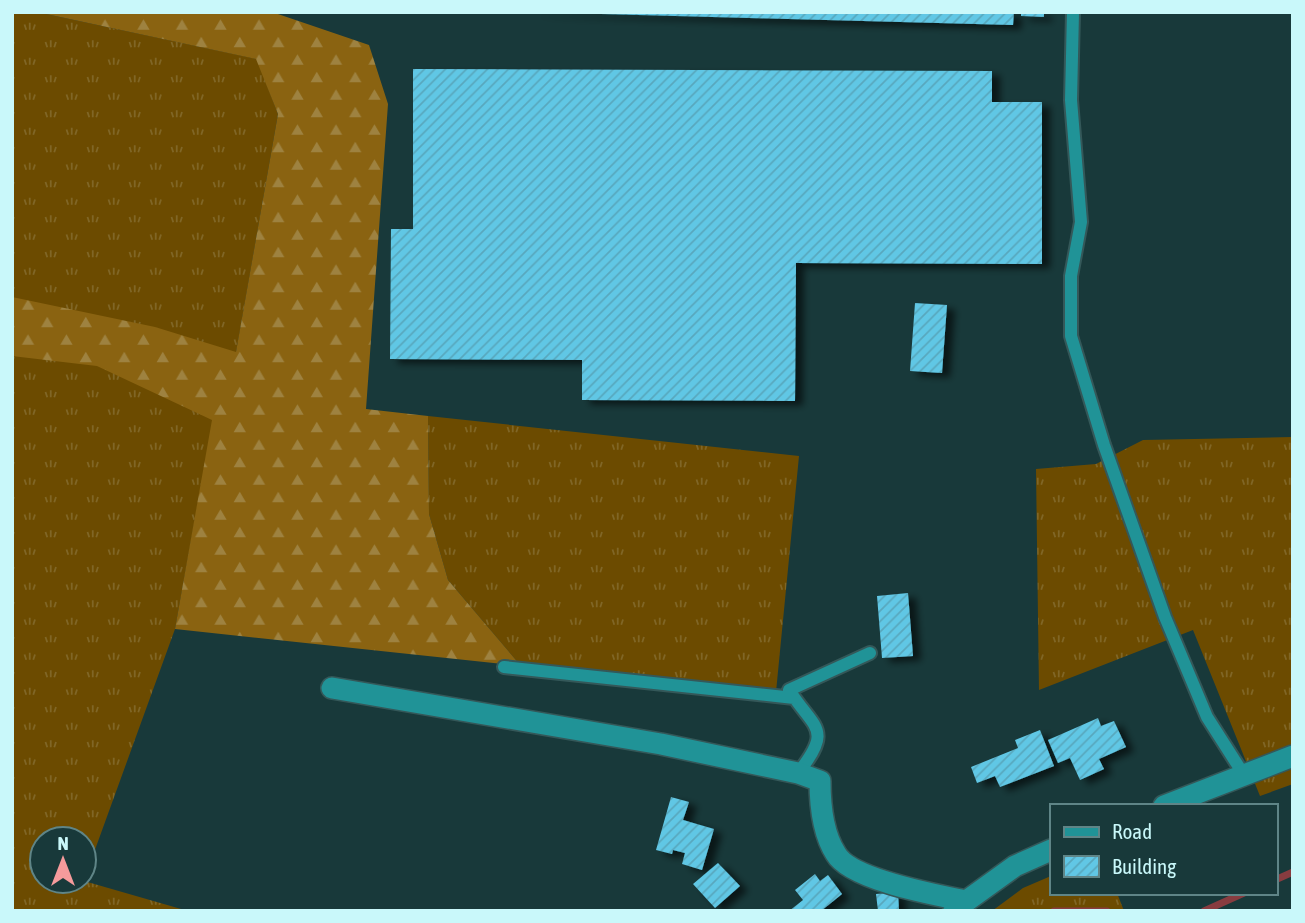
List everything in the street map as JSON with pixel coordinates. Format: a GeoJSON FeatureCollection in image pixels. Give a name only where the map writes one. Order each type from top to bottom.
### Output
{"type":"FeatureCollection","features":[{"type":"Feature","properties":{"kind":"street"},"geometry":{"type":"LineString","coordinates":[[332,688],[517,722],[661,744],[798,773],[820,781],[820,807],[836,856],[863,874],[959,906],[1015,866],[1050,850]]}},
{"type":"Feature","properties":{"kind":"street"},"geometry":{"type":"LineString","coordinates":[[1169,804],[1293,756]]}},
{"type":"Feature","properties":{"kind":"lane"},"geometry":{"type":"LineString","coordinates":[[1073,12],[1071,100],[1081,222],[1070,276],[1070,336],[1104,445],[1165,617],[1207,717],[1244,775]]}},
{"type":"Feature","properties":{"kind":"lane"},"geometry":{"type":"LineString","coordinates":[[798,773],[816,751],[816,724],[789,690],[870,653]]}},
{"type":"Feature","properties":{"kind":"lane"},"geometry":{"type":"LineString","coordinates":[[504,667],[794,698]]}},
{"type":"Feature","properties":{"kind":"green space"},"geometry":{"type":"Polygon","coordinates":[[[12,12],[37,12],[257,59],[278,114],[236,353],[213,420],[175,629],[98,841],[98,825],[28,825],[28,895],[98,895],[98,885],[188,911],[12,911],[12,12]]]}},
{"type":"Feature","properties":{"kind":"green space"},"geometry":{"type":"Polygon","coordinates":[[[37,12],[272,12],[369,45],[388,104],[366,409],[428,416],[429,514],[448,580],[521,666],[175,629],[212,420],[97,366],[12,356],[12,297],[155,327],[236,352],[278,114],[256,59],[37,12]]]}},
{"type":"Feature","properties":{"kind":"green space"},"geometry":{"type":"Polygon","coordinates":[[[428,416],[799,456],[776,692],[521,666],[448,580],[429,514],[428,416]]]}},
{"type":"Feature","properties":{"kind":"green space"},"geometry":{"type":"Polygon","coordinates":[[[1293,437],[1293,784],[1260,796],[1193,630],[1039,690],[1036,469],[1096,464],[1143,440],[1293,437]]]}},
{"type":"Feature","properties":{"kind":"green space"},"geometry":{"type":"Polygon","coordinates":[[[1050,876],[1050,895],[1118,895],[1124,911],[992,911],[1023,888],[1050,876]]]}},
{"type":"Feature","properties":{"kind":"building"},"geometry":{"type":"Polygon","coordinates":[[[527,12],[1014,12],[1013,25],[527,12]]]}},
{"type":"Feature","properties":{"kind":"building"},"geometry":{"type":"Polygon","coordinates":[[[1021,12],[1044,12],[1044,17],[1021,16],[1021,12]]]}},
{"type":"Feature","properties":{"kind":"building"},"geometry":{"type":"Polygon","coordinates":[[[413,69],[992,71],[992,102],[1042,102],[1042,264],[796,263],[795,401],[582,400],[582,360],[390,359],[391,229],[413,229],[413,69]]]}},
{"type":"Feature","properties":{"kind":"building"},"geometry":{"type":"Polygon","coordinates":[[[915,303],[947,305],[942,373],[910,371],[915,303]]]}},
{"type":"Feature","properties":{"kind":"building"},"geometry":{"type":"Polygon","coordinates":[[[908,593],[913,656],[882,658],[877,596],[908,593]]]}},
{"type":"Feature","properties":{"kind":"building"},"geometry":{"type":"Polygon","coordinates":[[[1098,718],[1101,726],[1114,721],[1126,747],[1099,759],[1104,769],[1080,780],[1070,758],[1058,763],[1048,740],[1098,718]]]}},
{"type":"Feature","properties":{"kind":"building"},"geometry":{"type":"Polygon","coordinates":[[[1040,730],[1054,766],[1000,787],[995,776],[977,783],[971,767],[1018,748],[1015,740],[1040,730]]]}},
{"type":"Feature","properties":{"kind":"building"},"geometry":{"type":"Polygon","coordinates":[[[671,797],[689,802],[683,820],[714,829],[702,870],[682,864],[685,853],[673,850],[672,854],[656,850],[671,797]]]}},
{"type":"Feature","properties":{"kind":"building"},"geometry":{"type":"Polygon","coordinates":[[[718,863],[740,886],[715,908],[693,884],[718,863]]]}},
{"type":"Feature","properties":{"kind":"building"},"geometry":{"type":"Polygon","coordinates":[[[815,874],[820,881],[828,875],[842,894],[821,911],[789,911],[803,900],[795,890],[815,874]]]}},
{"type":"Feature","properties":{"kind":"building"},"geometry":{"type":"Polygon","coordinates":[[[898,892],[899,911],[878,911],[876,894],[898,892]]]}},
{"type":"Feature","properties":{"kind":"waterway"},"geometry":{"type":"LineString","coordinates":[[1277,879],[1293,872]]}},
{"type":"Feature","properties":{"kind":"waterway"},"geometry":{"type":"LineString","coordinates":[[1204,911],[1240,895]]}},
{"type":"Feature","properties":{"kind":"waterway"},"geometry":{"type":"LineString","coordinates":[[1054,911],[1107,911]]}}]}
